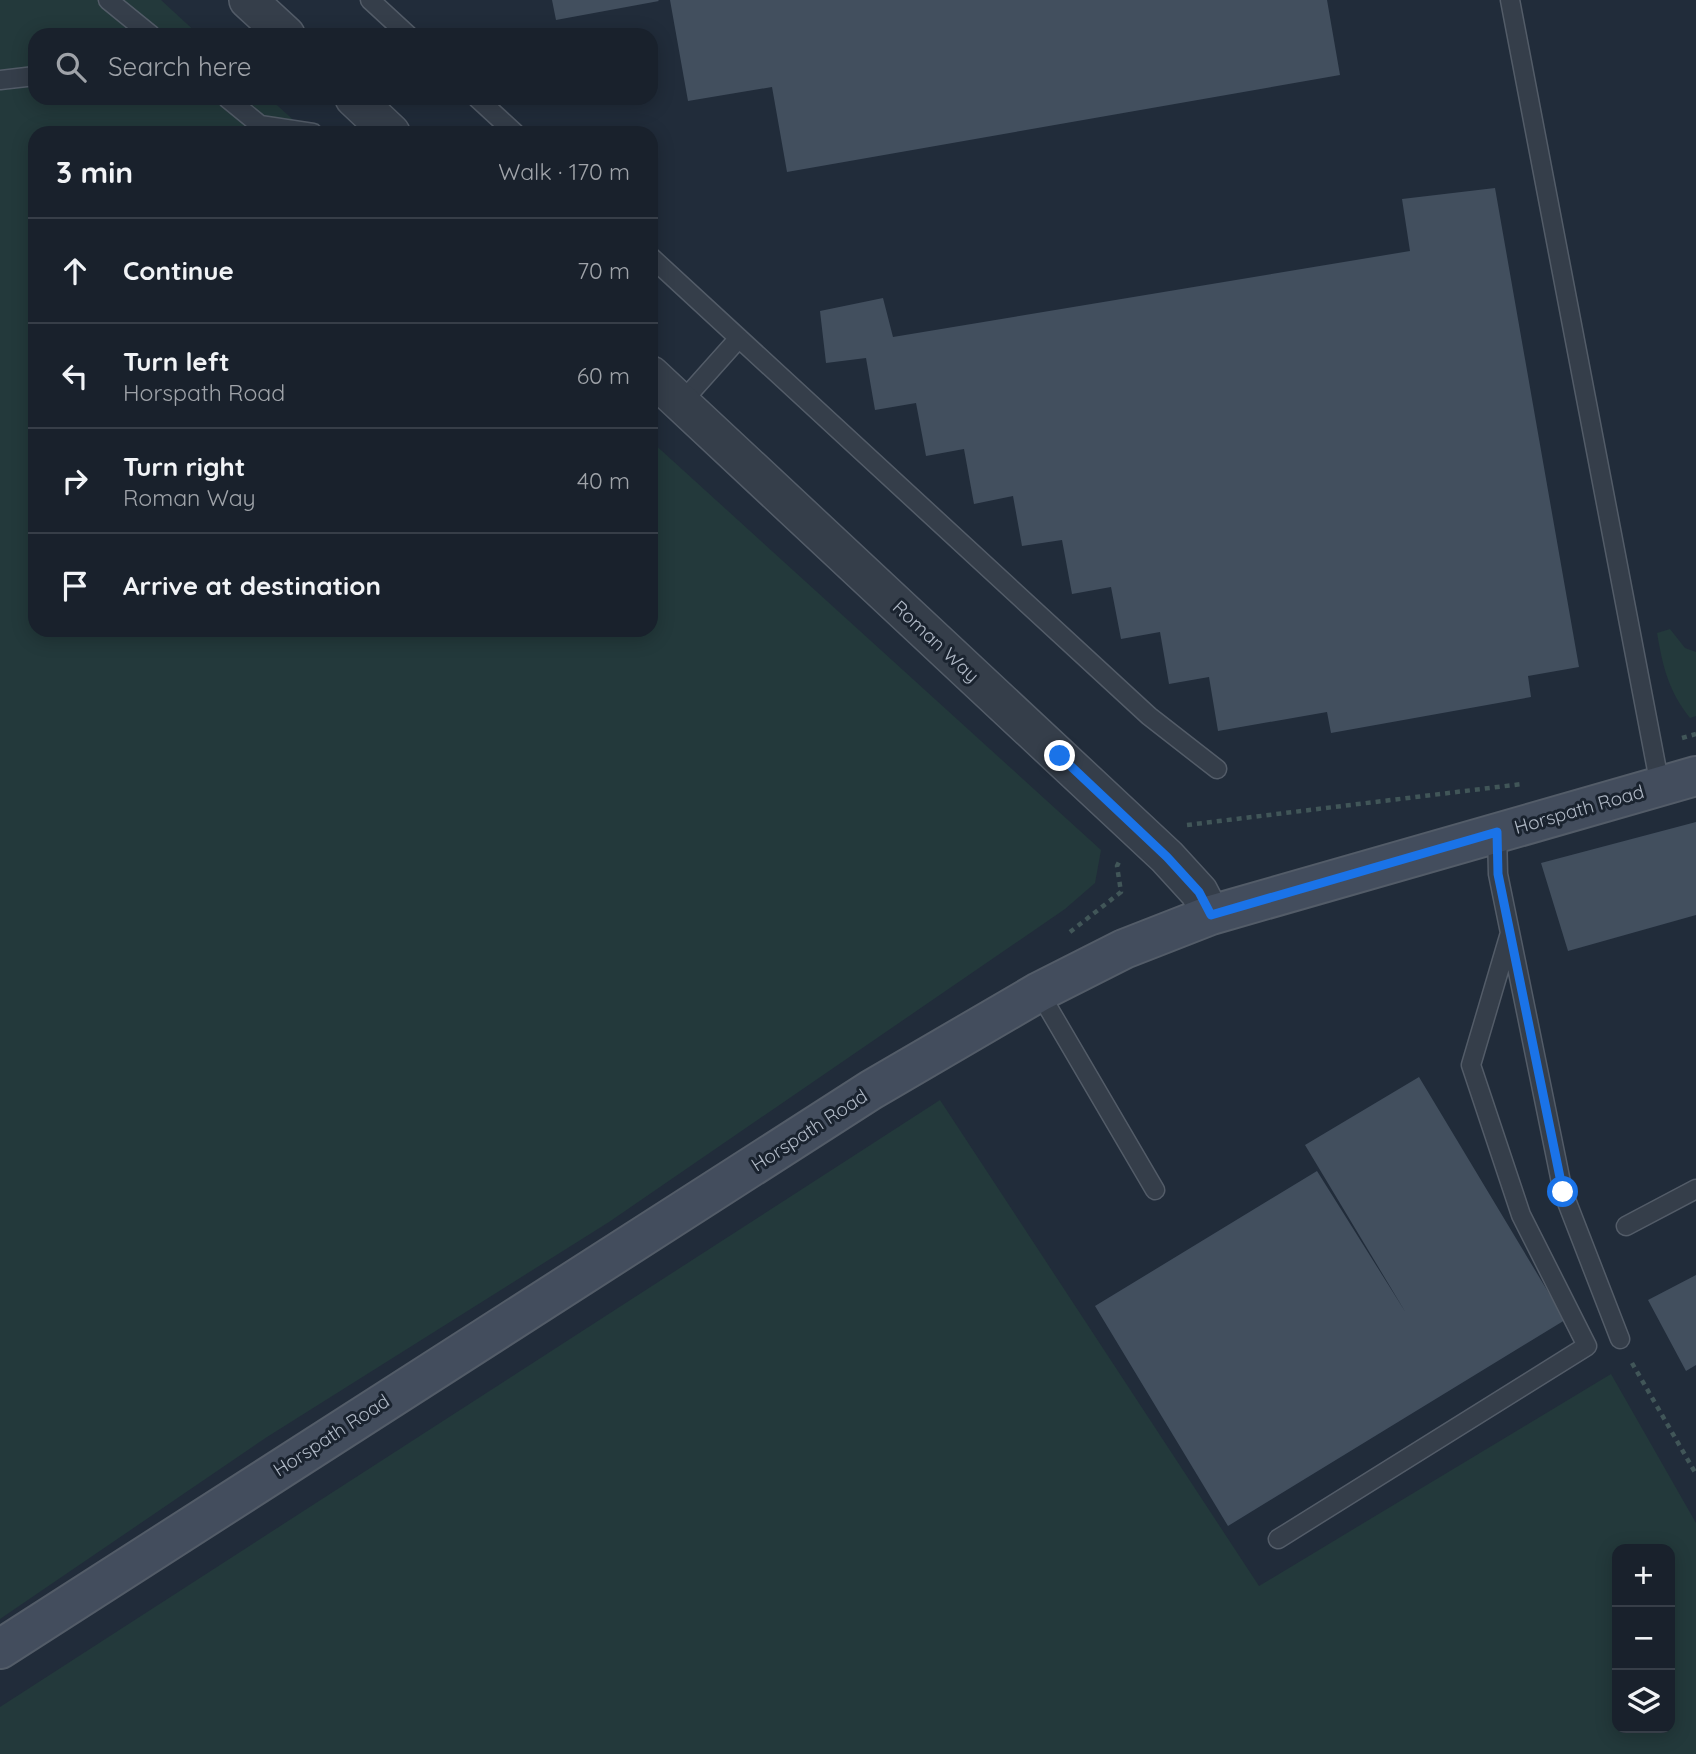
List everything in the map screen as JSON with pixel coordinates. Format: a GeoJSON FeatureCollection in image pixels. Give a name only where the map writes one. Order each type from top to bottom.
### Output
{"type":"FeatureCollection","features":[{"type":"Feature","properties":{"kind":"street"},"geometry":{"type":"LineString","coordinates":[[248,0],[278,28]]}},
{"type":"Feature","properties":{"kind":"street","name":"Roman Way"},"geometry":{"type":"LineString","coordinates":[[658,382],[1167,857],[1199,892],[1211,915]]}},
{"type":"Feature","properties":{"kind":"street","name":"Horspath Road"},"geometry":{"type":"LineString","coordinates":[[0,1648],[870,1090],[1039,992],[1124,949],[1211,915],[1696,776]]}},
{"type":"Feature","properties":{"kind":"lane"},"geometry":{"type":"LineString","coordinates":[[108,0],[142,28]]}},
{"type":"Feature","properties":{"kind":"lane"},"geometry":{"type":"LineString","coordinates":[[370,0],[400,28]]}},
{"type":"Feature","properties":{"kind":"lane"},"geometry":{"type":"LineString","coordinates":[[1510,0],[1660,786]]}},
{"type":"Feature","properties":{"kind":"lane"},"geometry":{"type":"LineString","coordinates":[[0,80],[28,77]]}},
{"type":"Feature","properties":{"kind":"lane"},"geometry":{"type":"LineString","coordinates":[[236,105],[260,125],[267,126]]}},
{"type":"Feature","properties":{"kind":"lane"},"geometry":{"type":"LineString","coordinates":[[485,105],[507,126]]}},
{"type":"Feature","properties":{"kind":"lane"},"geometry":{"type":"LineString","coordinates":[[658,263],[1149,716],[1217,769]]}},
{"type":"Feature","properties":{"kind":"lane"},"geometry":{"type":"LineString","coordinates":[[681,403],[739,338]]}},
{"type":"Feature","properties":{"kind":"lane"},"geometry":{"type":"LineString","coordinates":[[1497,832],[1498,874],[1563,1192],[1620,1339]]}},
{"type":"Feature","properties":{"kind":"lane"},"geometry":{"type":"LineString","coordinates":[[1278,1539],[1587,1346],[1521,1215],[1471,1065],[1510,933]]}},
{"type":"Feature","properties":{"kind":"lane"},"geometry":{"type":"LineString","coordinates":[[1039,992],[1155,1189]]}},
{"type":"Feature","properties":{"kind":"lane"},"geometry":{"type":"LineString","coordinates":[[1626,1226],[1696,1189]]}},
{"type":"Feature","properties":{"kind":"path"},"geometry":{"type":"LineString","coordinates":[[1643,1382],[1696,1474]]}},
{"type":"Feature","properties":{"kind":"green space"},"geometry":{"type":"Polygon","coordinates":[[[0,0],[161,0],[191,28],[28,28],[28,105],[277,105],[300,126],[28,126],[28,637],[658,637],[658,447],[1101,850],[1095,883],[1065,909],[609,1222],[267,1437],[0,1619],[0,0]]]}},
{"type":"Feature","properties":{"kind":"green space"},"geometry":{"type":"Polygon","coordinates":[[[1670,629],[1685,648],[1696,652],[1696,716],[1690,718],[1671,688],[1662,657],[1657,633],[1670,629]]]}},
{"type":"Feature","properties":{"kind":"green space"},"geometry":{"type":"Polygon","coordinates":[[[940,1100],[1259,1586],[1611,1374],[1696,1523],[1696,1754],[0,1754],[0,1707],[940,1100]]]}},
{"type":"Feature","properties":{"kind":"building"},"geometry":{"type":"Polygon","coordinates":[[[552,0],[658,0],[659,1],[556,20],[552,0]]]}},
{"type":"Feature","properties":{"kind":"building"},"geometry":{"type":"Polygon","coordinates":[[[670,0],[1327,0],[1340,75],[787,172],[772,87],[688,101],[670,0]]]}},
{"type":"Feature","properties":{"kind":"building"},"geometry":{"type":"Polygon","coordinates":[[[1495,188],[1579,667],[1528,676],[1531,697],[1331,733],[1327,712],[1218,731],[1209,677],[1169,684],[1160,632],[1121,639],[1111,587],[1072,594],[1062,540],[1022,546],[1013,496],[974,504],[964,449],[926,456],[916,403],[875,410],[866,358],[826,363],[820,311],[883,298],[893,337],[1410,251],[1402,199],[1495,188]]]}},
{"type":"Feature","properties":{"kind":"building"},"geometry":{"type":"Polygon","coordinates":[[[1696,822],[1696,915],[1568,951],[1541,863],[1696,822]]]}},
{"type":"Feature","properties":{"kind":"building"},"geometry":{"type":"Polygon","coordinates":[[[1419,1077],[1565,1320],[1228,1526],[1095,1306],[1317,1171],[1406,1313],[1305,1145],[1419,1077]]]}},
{"type":"Feature","properties":{"kind":"building"},"geometry":{"type":"Polygon","coordinates":[[[1696,1275],[1696,1365],[1686,1371],[1648,1300],[1696,1275]]]}},
{"type":"Feature","properties":{"kind":"route"},"geometry":{"type":"LineString","coordinates":[[1060,756],[1167,857],[1199,892],[1211,915],[1497,832],[1498,874],[1563,1192]]}}]}
